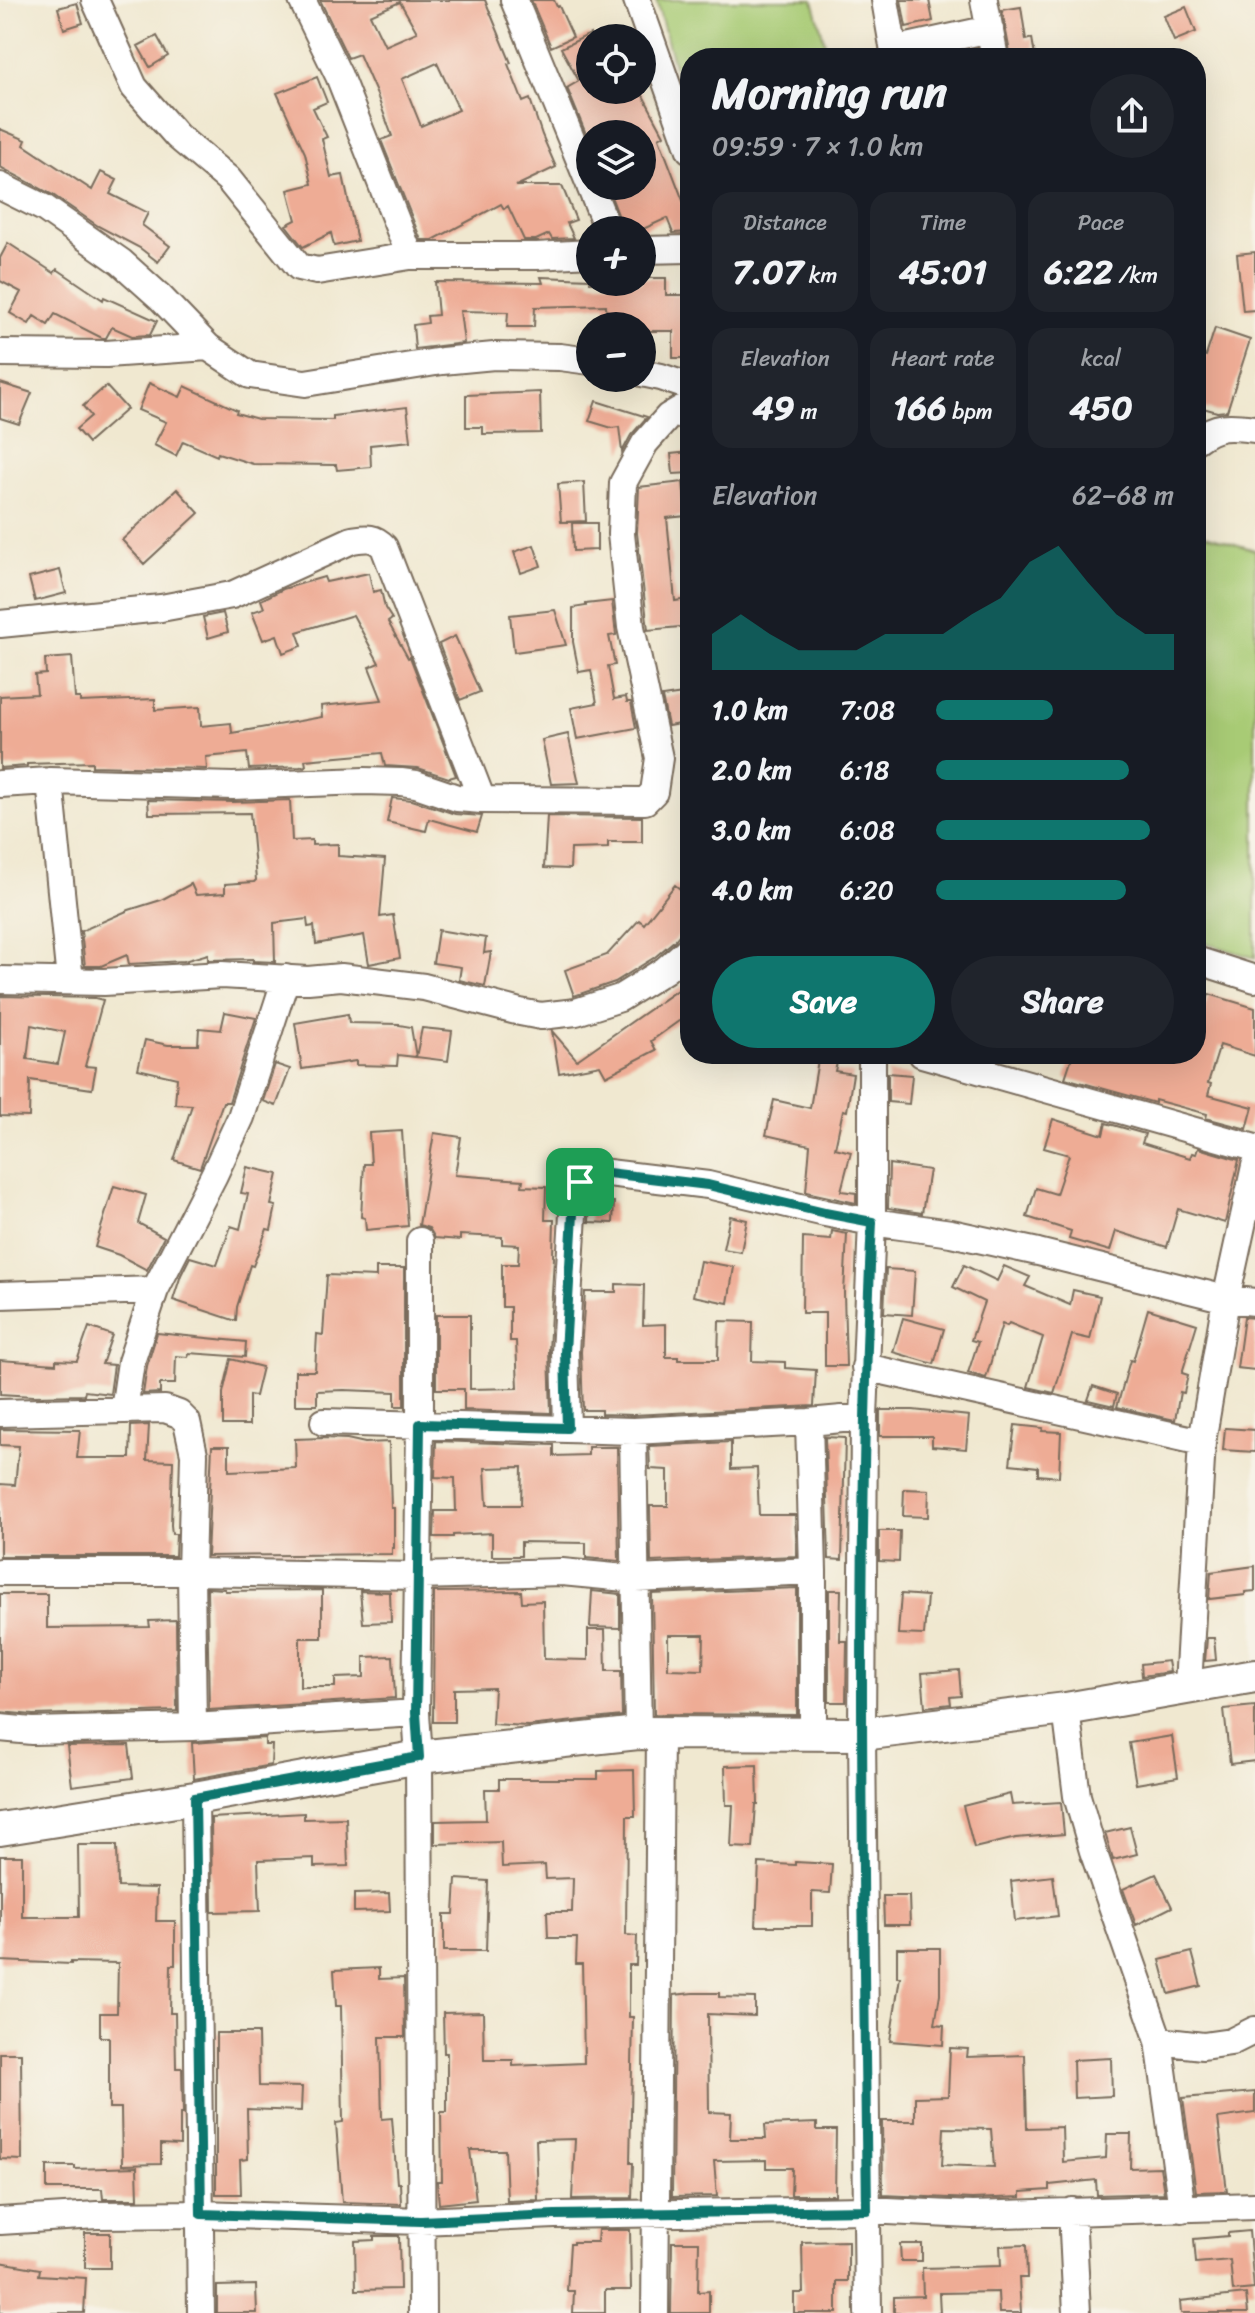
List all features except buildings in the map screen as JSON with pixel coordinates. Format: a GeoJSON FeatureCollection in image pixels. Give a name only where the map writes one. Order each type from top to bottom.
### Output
{"type":"FeatureCollection","features":[{"type":"Feature","properties":{"kind":"street"},"geometry":{"type":"LineString","coordinates":[[95,0],[134,87],[177,136],[228,179],[299,267],[317,271],[410,256],[576,254]]}},
{"type":"Feature","properties":{"kind":"street"},"geometry":{"type":"LineString","coordinates":[[302,0],[339,76],[410,256]]}},
{"type":"Feature","properties":{"kind":"street"},"geometry":{"type":"LineString","coordinates":[[514,0],[576,152]]}},
{"type":"Feature","properties":{"kind":"street"},"geometry":{"type":"LineString","coordinates":[[637,0],[680,122]]}},
{"type":"Feature","properties":{"kind":"street"},"geometry":{"type":"LineString","coordinates":[[885,0],[893,48]]}},
{"type":"Feature","properties":{"kind":"street"},"geometry":{"type":"LineString","coordinates":[[984,0],[993,48]]}},
{"type":"Feature","properties":{"kind":"street"},"geometry":{"type":"LineString","coordinates":[[917,48],[990,29]]}},
{"type":"Feature","properties":{"kind":"street"},"geometry":{"type":"LineString","coordinates":[[0,186],[44,208],[121,262],[208,347],[250,375],[305,383],[442,361],[494,356],[576,359]]}},
{"type":"Feature","properties":{"kind":"street"},"geometry":{"type":"LineString","coordinates":[[656,250],[680,249]]}},
{"type":"Feature","properties":{"kind":"street"},"geometry":{"type":"LineString","coordinates":[[0,353],[106,354],[208,347]]}},
{"type":"Feature","properties":{"kind":"street"},"geometry":{"type":"LineString","coordinates":[[656,376],[680,384]]}},
{"type":"Feature","properties":{"kind":"street"},"geometry":{"type":"LineString","coordinates":[[0,784],[50,781],[233,786],[364,781],[416,784],[457,798],[482,800],[645,801],[654,792],[659,758],[631,627],[621,534],[623,483],[645,443],[668,417],[680,410]]}},
{"type":"Feature","properties":{"kind":"street"},"geometry":{"type":"LineString","coordinates":[[1206,433],[1228,426],[1255,429]]}},
{"type":"Feature","properties":{"kind":"street"},"geometry":{"type":"LineString","coordinates":[[0,624],[161,608],[232,595],[352,540],[370,537],[384,547],[482,800]]}},
{"type":"Feature","properties":{"kind":"street"},"geometry":{"type":"LineString","coordinates":[[50,781],[70,981]]}},
{"type":"Feature","properties":{"kind":"street"},"geometry":{"type":"LineString","coordinates":[[0,980],[104,982],[222,975],[308,980],[341,977],[424,987],[541,1016],[576,1012],[620,998],[680,957]]}},
{"type":"Feature","properties":{"kind":"street"},"geometry":{"type":"LineString","coordinates":[[1206,963],[1255,979]]}},
{"type":"Feature","properties":{"kind":"street"},"geometry":{"type":"LineString","coordinates":[[124,1410],[131,1362],[155,1290],[241,1117],[286,978]]}},
{"type":"Feature","properties":{"kind":"street"},"geometry":{"type":"LineString","coordinates":[[868,2313],[862,1734],[864,1417],[872,1222],[872,1064]]}},
{"type":"Feature","properties":{"kind":"street"},"geometry":{"type":"LineString","coordinates":[[957,1064],[1255,1148]]}},
{"type":"Feature","properties":{"kind":"street"},"geometry":{"type":"LineString","coordinates":[[1188,1686],[1202,1442],[1226,1299],[1255,1166]]}},
{"type":"Feature","properties":{"kind":"street"},"geometry":{"type":"LineString","coordinates":[[567,1428],[565,1352],[574,1197],[580,1182],[587,1175],[600,1172],[708,1185],[825,1213],[951,1233],[1226,1299],[1255,1302]]}},
{"type":"Feature","properties":{"kind":"street"},"geometry":{"type":"LineString","coordinates":[[420,1241],[416,1713],[419,1757],[422,2313]]}},
{"type":"Feature","properties":{"kind":"street"},"geometry":{"type":"LineString","coordinates":[[0,1295],[155,1290]]}},
{"type":"Feature","properties":{"kind":"street"},"geometry":{"type":"LineString","coordinates":[[865,1367],[1202,1442]]}},
{"type":"Feature","properties":{"kind":"street"},"geometry":{"type":"LineString","coordinates":[[0,1413],[165,1409],[179,1414],[187,1422],[194,1454],[191,1572],[193,1727]]}},
{"type":"Feature","properties":{"kind":"street"},"geometry":{"type":"LineString","coordinates":[[324,1422],[633,1431],[864,1417]]}},
{"type":"Feature","properties":{"kind":"street"},"geometry":{"type":"LineString","coordinates":[[809,1422],[813,1735]]}},
{"type":"Feature","properties":{"kind":"street"},"geometry":{"type":"LineString","coordinates":[[633,1431],[636,1579],[649,1734],[655,2313]]}},
{"type":"Feature","properties":{"kind":"street"},"geometry":{"type":"LineString","coordinates":[[0,1572],[418,1576],[562,1572],[636,1579],[813,1571]]}},
{"type":"Feature","properties":{"kind":"street"},"geometry":{"type":"LineString","coordinates":[[0,1829],[195,1798],[419,1757],[649,1734],[862,1734],[1066,1709],[1255,1676]]}},
{"type":"Feature","properties":{"kind":"street"},"geometry":{"type":"LineString","coordinates":[[1066,1709],[1077,1796],[1159,2041],[1182,2209]]}},
{"type":"Feature","properties":{"kind":"street"},"geometry":{"type":"LineString","coordinates":[[0,1728],[32,1731],[193,1727],[416,1713]]}},
{"type":"Feature","properties":{"kind":"street"},"geometry":{"type":"LineString","coordinates":[[195,1798],[201,2313]]}},
{"type":"Feature","properties":{"kind":"street"},"geometry":{"type":"LineString","coordinates":[[1159,2041],[1203,2046],[1231,2042],[1255,2030]]}},
{"type":"Feature","properties":{"kind":"street"},"geometry":{"type":"LineString","coordinates":[[0,2221],[97,2215],[201,2214],[421,2221],[555,2215],[867,2210],[972,2215],[1255,2206]]}},
{"type":"Feature","properties":{"kind":"street"},"geometry":{"type":"LineString","coordinates":[[1072,2211],[1077,2313]]}},
{"type":"Feature","properties":{"kind":"green space"},"geometry":{"type":"Polygon","coordinates":[[[656,0],[813,0],[826,48],[680,48],[680,87],[656,0]]]}},
{"type":"Feature","properties":{"kind":"green space"},"geometry":{"type":"Polygon","coordinates":[[[1206,535],[1255,550],[1255,958],[1206,943],[1206,535]]]}},
{"type":"Feature","properties":{"kind":"route"},"geometry":{"type":"LineString","coordinates":[[600,1172],[708,1185],[872,1222],[865,1367],[862,1734],[867,2210],[555,2215],[421,2221],[201,2214],[195,1798],[419,1757],[416,1713],[420,1424],[567,1428],[565,1352],[570,1247],[574,1197],[580,1182],[587,1175],[600,1172]]}}]}
